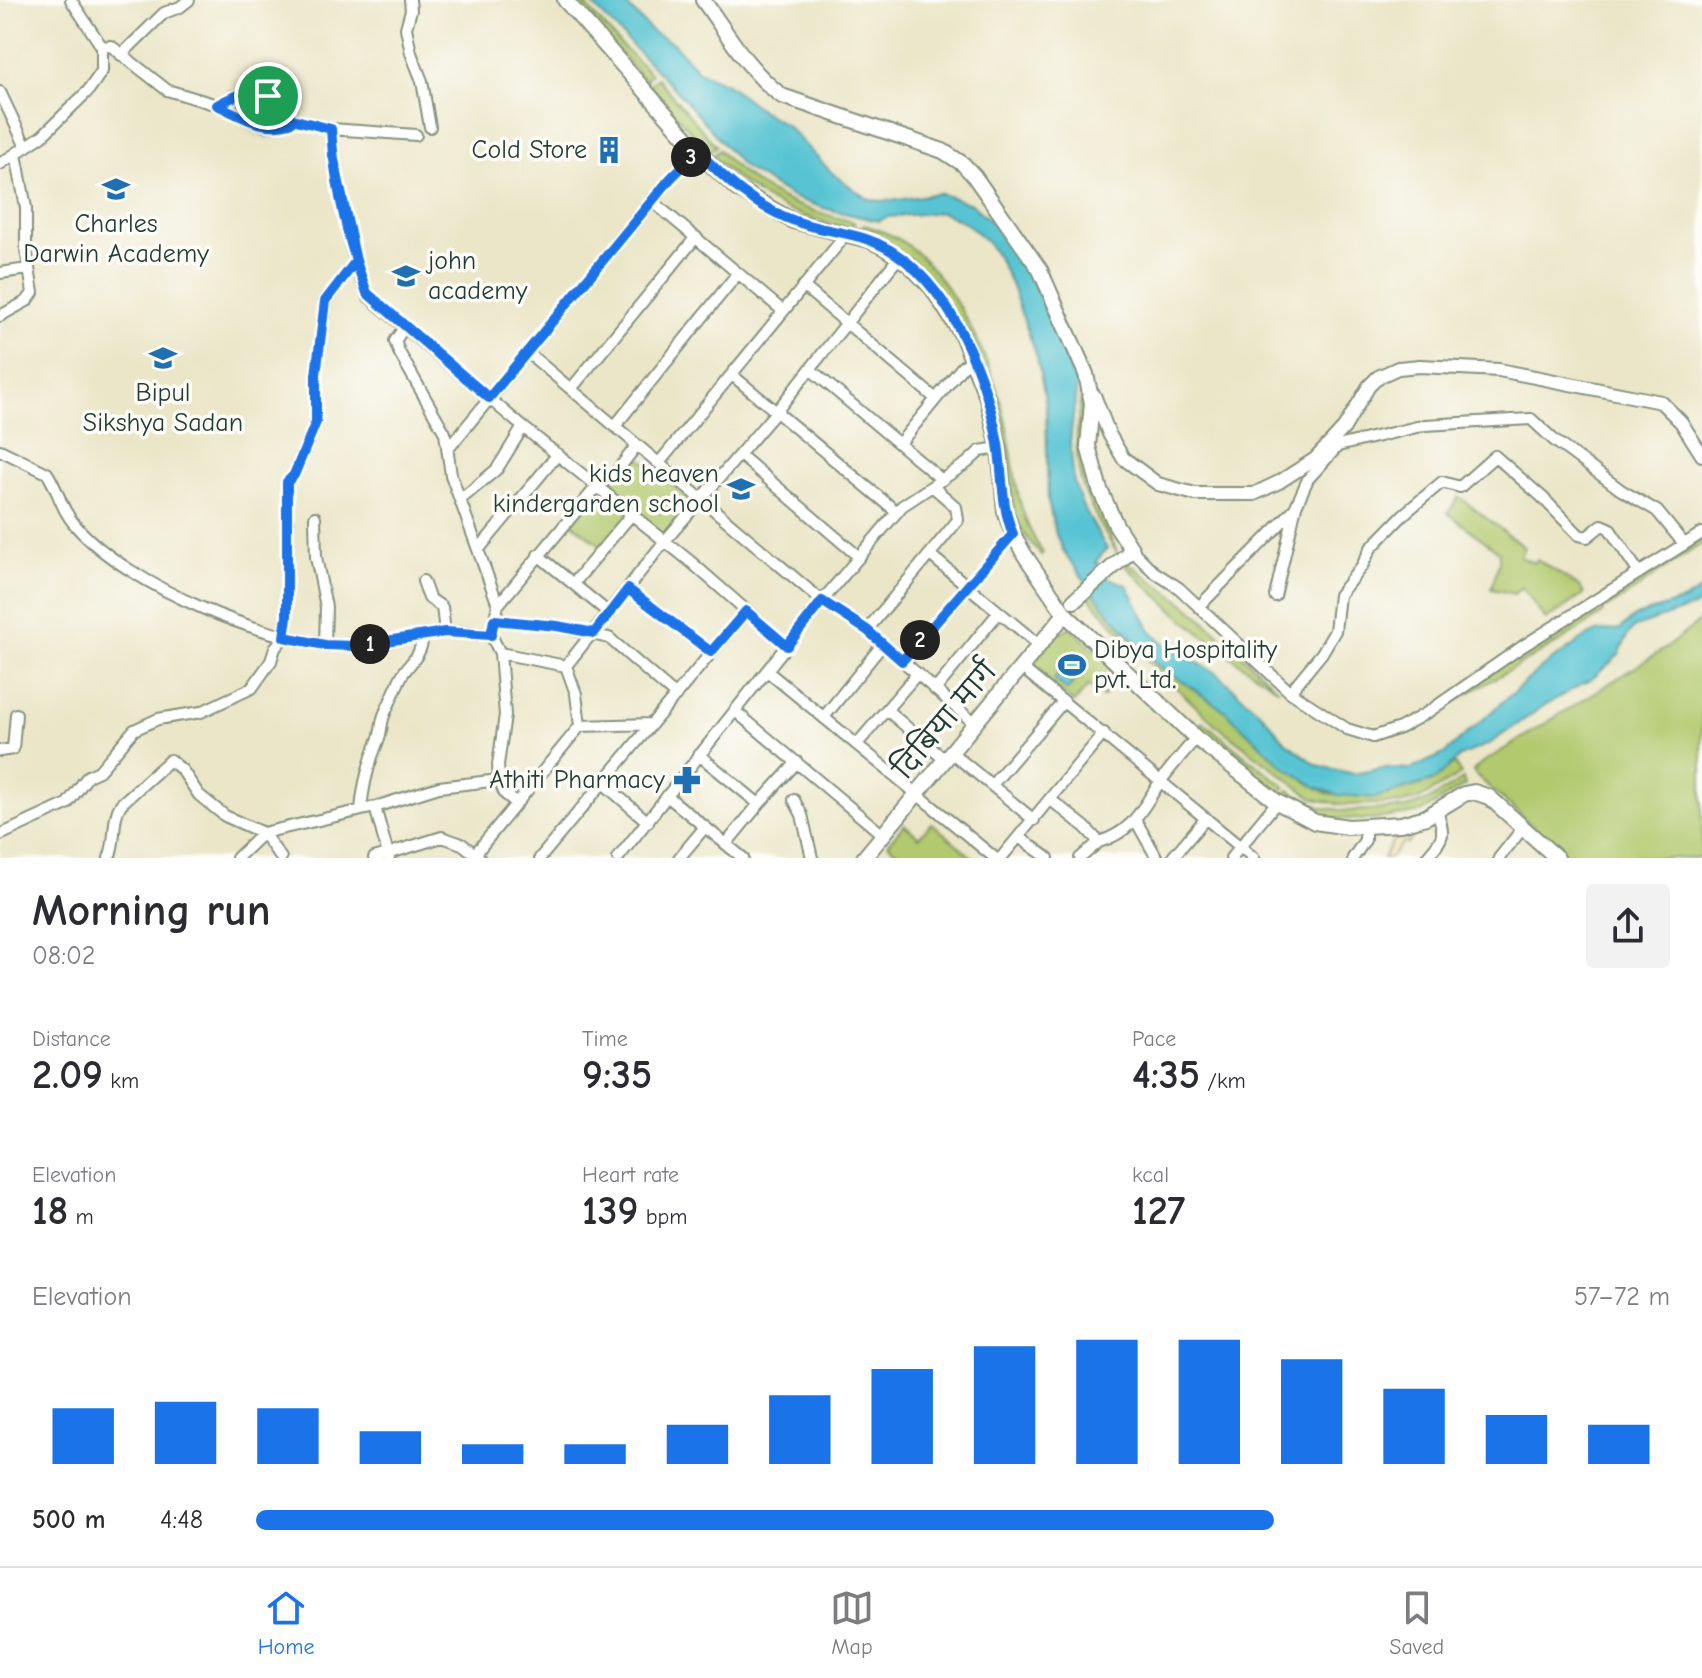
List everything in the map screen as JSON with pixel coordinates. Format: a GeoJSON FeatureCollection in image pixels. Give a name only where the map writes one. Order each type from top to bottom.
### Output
{"type":"FeatureCollection","features":[{"type":"Feature","properties":{"kind":"main road"},"geometry":{"type":"LineString","coordinates":[[565,0],[698,151],[737,189],[793,221],[869,240],[899,257],[940,298],[962,335],[988,400],[999,448],[1005,511],[1013,534],[1065,614],[1196,738],[1277,802],[1315,822],[1365,827],[1416,821],[1470,792],[1489,797],[1557,858]]}},
{"type":"Feature","properties":{"kind":"main road"},"geometry":{"type":"LineString","coordinates":[[703,0],[749,63],[782,96],[943,151],[963,164],[1040,270],[1086,374],[1092,403],[1088,446],[1104,501],[1132,550],[1074,601]]}},
{"type":"Feature","properties":{"kind":"main road","name":"दिबिया मार्ग"},"geometry":{"type":"LineString","coordinates":[[864,858],[1065,614]]}},
{"type":"Feature","properties":{"kind":"street"},"geometry":{"type":"LineString","coordinates":[[0,164],[48,131],[88,91],[102,71],[102,47],[71,0]]}},
{"type":"Feature","properties":{"kind":"street"},"geometry":{"type":"LineString","coordinates":[[121,55],[164,13],[189,0]]}},
{"type":"Feature","properties":{"kind":"street"},"geometry":{"type":"LineString","coordinates":[[410,0],[411,10],[406,28],[411,53],[422,81],[430,127]]}},
{"type":"Feature","properties":{"kind":"street"},"geometry":{"type":"LineString","coordinates":[[102,47],[111,46],[167,90],[217,105],[266,126],[279,127],[292,119]]}},
{"type":"Feature","properties":{"kind":"street"},"geometry":{"type":"LineString","coordinates":[[217,105],[233,96],[255,91],[284,107],[292,119],[331,129],[416,135]]}},
{"type":"Feature","properties":{"kind":"street"},"geometry":{"type":"LineString","coordinates":[[0,92],[26,147]]}},
{"type":"Feature","properties":{"kind":"street"},"geometry":{"type":"LineString","coordinates":[[331,129],[333,155],[356,261],[369,297],[523,427],[691,562],[787,646]]}},
{"type":"Feature","properties":{"kind":"street"},"geometry":{"type":"LineString","coordinates":[[448,449],[652,201],[698,151]]}},
{"type":"Feature","properties":{"kind":"street"},"geometry":{"type":"LineString","coordinates":[[0,316],[32,297],[26,208],[16,154]]}},
{"type":"Feature","properties":{"kind":"street"},"geometry":{"type":"LineString","coordinates":[[652,201],[783,311]]}},
{"type":"Feature","properties":{"kind":"street"},"geometry":{"type":"LineString","coordinates":[[659,463],[840,242],[841,233]]}},
{"type":"Feature","properties":{"kind":"street"},"geometry":{"type":"LineString","coordinates":[[571,389],[696,237]]}},
{"type":"Feature","properties":{"kind":"street"},"geometry":{"type":"LineString","coordinates":[[566,666],[664,542],[776,412],[899,257]]}},
{"type":"Feature","properties":{"kind":"street"},"geometry":{"type":"LineString","coordinates":[[0,835],[67,804],[88,776],[99,771],[134,730],[158,719],[201,712],[252,688],[284,637],[287,617],[287,482],[294,475],[316,422],[316,375],[325,301],[356,261]]}},
{"type":"Feature","properties":{"kind":"street"},"geometry":{"type":"LineString","coordinates":[[0,273],[28,269]]}},
{"type":"Feature","properties":{"kind":"street"},"geometry":{"type":"LineString","coordinates":[[615,426],[738,273]]}},
{"type":"Feature","properties":{"kind":"street"},"geometry":{"type":"LineString","coordinates":[[803,286],[936,399]]}},
{"type":"Feature","properties":{"kind":"street"},"geometry":{"type":"LineString","coordinates":[[405,326],[395,341],[445,433],[451,475],[498,605]]}},
{"type":"Feature","properties":{"kind":"street"},"geometry":{"type":"LineString","coordinates":[[527,352],[822,601],[867,630],[975,724]]}},
{"type":"Feature","properties":{"kind":"street"},"geometry":{"type":"LineString","coordinates":[[900,443],[963,366],[973,361]]}},
{"type":"Feature","properties":{"kind":"street"},"geometry":{"type":"LineString","coordinates":[[1086,374],[1109,434],[1123,458],[1158,484],[1195,494],[1254,494],[1279,482],[1315,459],[1332,441],[1378,377],[1398,368],[1420,366],[1499,370],[1661,402],[1681,422],[1702,455]]}},
{"type":"Feature","properties":{"kind":"street"},"geometry":{"type":"LineString","coordinates":[[810,369],[900,443],[937,483],[959,515],[867,630]]}},
{"type":"Feature","properties":{"kind":"street"},"geometry":{"type":"LineString","coordinates":[[732,375],[897,512]]}},
{"type":"Feature","properties":{"kind":"street"},"geometry":{"type":"LineString","coordinates":[[1275,596],[1296,506],[1308,479],[1338,446],[1425,425],[1521,418],[1538,424],[1555,441],[1621,490],[1657,511],[1684,544]]}},
{"type":"Feature","properties":{"kind":"street"},"geometry":{"type":"LineString","coordinates":[[460,500],[497,469],[523,427]]}},
{"type":"Feature","properties":{"kind":"street"},"geometry":{"type":"LineString","coordinates":[[516,803],[505,794],[499,780],[505,715],[500,653],[491,635],[498,605],[598,485],[614,475],[637,445]]}},
{"type":"Feature","properties":{"kind":"street"},"geometry":{"type":"LineString","coordinates":[[618,858],[822,601],[897,512],[980,451],[999,448]]}},
{"type":"Feature","properties":{"kind":"street"},"geometry":{"type":"LineString","coordinates":[[0,450],[47,473],[57,499],[77,528],[122,567],[190,603],[284,637],[325,645],[354,646],[445,632],[491,635]]}},
{"type":"Feature","properties":{"kind":"street"},"geometry":{"type":"LineString","coordinates":[[479,549],[558,454]]}},
{"type":"Feature","properties":{"kind":"street"},"geometry":{"type":"LineString","coordinates":[[740,455],[859,557]]}},
{"type":"Feature","properties":{"kind":"street"},"geometry":{"type":"LineString","coordinates":[[1290,692],[1322,653],[1335,631],[1339,595],[1362,566],[1371,548],[1430,490],[1442,482],[1460,487],[1495,456],[1579,535],[1587,537],[1602,525],[1609,528],[1639,573]]}},
{"type":"Feature","properties":{"kind":"street"},"geometry":{"type":"LineString","coordinates":[[1199,607],[1238,565],[1249,559],[1296,506]]}},
{"type":"Feature","properties":{"kind":"street"},"geometry":{"type":"LineString","coordinates":[[574,583],[631,515]]}},
{"type":"Feature","properties":{"kind":"street"},"geometry":{"type":"LineString","coordinates":[[315,517],[316,557],[326,607],[325,645]]}},
{"type":"Feature","properties":{"kind":"street"},"geometry":{"type":"LineString","coordinates":[[1132,550],[1154,572],[1179,588],[1290,692],[1347,729],[1373,737],[1387,734],[1428,712],[1533,639],[1702,533]]}},
{"type":"Feature","properties":{"kind":"street"},"geometry":{"type":"LineString","coordinates":[[902,661],[1013,534]]}},
{"type":"Feature","properties":{"kind":"street"},"geometry":{"type":"LineString","coordinates":[[538,555],[610,614]]}},
{"type":"Feature","properties":{"kind":"street"},"geometry":{"type":"LineString","coordinates":[[930,555],[1039,645]]}},
{"type":"Feature","properties":{"kind":"street"},"geometry":{"type":"LineString","coordinates":[[423,581],[429,598],[442,607],[445,632]]}},
{"type":"Feature","properties":{"kind":"street"},"geometry":{"type":"LineString","coordinates":[[628,589],[711,652]]}},
{"type":"Feature","properties":{"kind":"street"},"geometry":{"type":"LineString","coordinates":[[540,858],[746,611]]}},
{"type":"Feature","properties":{"kind":"street"},"geometry":{"type":"LineString","coordinates":[[935,690],[999,612]]}},
{"type":"Feature","properties":{"kind":"street"},"geometry":{"type":"LineString","coordinates":[[494,620],[557,626],[609,638],[676,696]]}},
{"type":"Feature","properties":{"kind":"street"},"geometry":{"type":"LineString","coordinates":[[361,810],[366,772],[384,715],[401,676],[416,660],[423,636]]}},
{"type":"Feature","properties":{"kind":"street"},"geometry":{"type":"LineString","coordinates":[[824,717],[883,644]]}},
{"type":"Feature","properties":{"kind":"street"},"geometry":{"type":"LineString","coordinates":[[500,653],[566,666]]}},
{"type":"Feature","properties":{"kind":"street"},"geometry":{"type":"LineString","coordinates":[[374,858],[442,837],[452,839],[477,856],[580,726],[576,694],[566,666]]}},
{"type":"Feature","properties":{"kind":"street"},"geometry":{"type":"LineString","coordinates":[[1022,668],[1254,858]]}},
{"type":"Feature","properties":{"kind":"street"},"geometry":{"type":"LineString","coordinates":[[767,671],[998,858],[1051,800],[1104,733]]}},
{"type":"Feature","properties":{"kind":"street"},"geometry":{"type":"LineString","coordinates":[[857,744],[917,674]]}},
{"type":"Feature","properties":{"kind":"street"},"geometry":{"type":"LineString","coordinates":[[992,785],[1064,701]]}},
{"type":"Feature","properties":{"kind":"street"},"geometry":{"type":"LineString","coordinates":[[735,711],[883,835]]}},
{"type":"Feature","properties":{"kind":"street"},"geometry":{"type":"LineString","coordinates":[[888,711],[992,785],[1034,820]]}},
{"type":"Feature","properties":{"kind":"street"},"geometry":{"type":"LineString","coordinates":[[0,751],[13,749],[16,714]]}},
{"type":"Feature","properties":{"kind":"street"},"geometry":{"type":"LineString","coordinates":[[580,726],[652,724]]}},
{"type":"Feature","properties":{"kind":"street"},"geometry":{"type":"LineString","coordinates":[[1080,858],[1099,842],[1114,838],[1136,821],[1162,780],[1196,738]]}},
{"type":"Feature","properties":{"kind":"street"},"geometry":{"type":"LineString","coordinates":[[699,755],[759,804]]}},
{"type":"Feature","properties":{"kind":"street"},"geometry":{"type":"LineString","coordinates":[[109,858],[113,848],[116,812],[170,760],[182,770],[199,795],[225,816],[263,833],[281,858]]}},
{"type":"Feature","properties":{"kind":"street"},"geometry":{"type":"LineString","coordinates":[[726,844],[797,762]]}},
{"type":"Feature","properties":{"kind":"street"},"geometry":{"type":"LineString","coordinates":[[237,858],[263,833],[375,807],[439,787],[499,780]]}},
{"type":"Feature","properties":{"kind":"street"},"geometry":{"type":"LineString","coordinates":[[603,783],[648,822]]}},
{"type":"Feature","properties":{"kind":"street"},"geometry":{"type":"LineString","coordinates":[[667,796],[740,857]]}},
{"type":"Feature","properties":{"kind":"street"},"geometry":{"type":"LineString","coordinates":[[794,800],[802,815],[812,858]]}},
{"type":"Feature","properties":{"kind":"street"},"geometry":{"type":"LineString","coordinates":[[1051,800],[1099,842]]}},
{"type":"Feature","properties":{"kind":"street"},"geometry":{"type":"LineString","coordinates":[[1231,858],[1277,802]]}},
{"type":"Feature","properties":{"kind":"street"},"geometry":{"type":"LineString","coordinates":[[375,807],[388,856]]}},
{"type":"Feature","properties":{"kind":"street"},"geometry":{"type":"LineString","coordinates":[[1426,858],[1444,831],[1437,812]]}},
{"type":"Feature","properties":{"kind":"street"},"geometry":{"type":"LineString","coordinates":[[1172,858],[1206,818]]}},
{"type":"Feature","properties":{"kind":"street"},"geometry":{"type":"LineString","coordinates":[[1136,821],[1153,856]]}},
{"type":"Feature","properties":{"kind":"street"},"geometry":{"type":"LineString","coordinates":[[679,858],[705,827]]}},
{"type":"Feature","properties":{"kind":"street"},"geometry":{"type":"LineString","coordinates":[[1353,858],[1365,840],[1365,827]]}},
{"type":"Feature","properties":{"kind":"street"},"geometry":{"type":"LineString","coordinates":[[1499,858],[1523,828]]}},
{"type":"Feature","properties":{"kind":"street"},"geometry":{"type":"LineString","coordinates":[[1019,837],[1048,858]]}},
{"type":"Feature","properties":{"kind":"green space"},"geometry":{"type":"Polygon","coordinates":[[[572,0],[581,0],[651,74],[645,81],[572,0]]]}},
{"type":"Feature","properties":{"kind":"green space"},"geometry":{"type":"Polygon","coordinates":[[[657,78],[716,146],[709,152],[649,85],[657,78]]]}},
{"type":"Feature","properties":{"kind":"green space"},"geometry":{"type":"Polygon","coordinates":[[[255,91],[289,117],[277,125],[217,105],[255,91]]]}},
{"type":"Feature","properties":{"kind":"green space"},"geometry":{"type":"Polygon","coordinates":[[[719,150],[764,189],[797,205],[854,222],[855,229],[813,219],[761,196],[712,156],[719,150]]]}},
{"type":"Feature","properties":{"kind":"green space"},"geometry":{"type":"Polygon","coordinates":[[[864,225],[898,239],[921,257],[938,276],[968,322],[999,397],[1021,504],[1043,553],[1041,555],[1025,536],[1015,516],[1006,444],[967,336],[883,241],[858,230],[864,225]]]}},
{"type":"Feature","properties":{"kind":"green space"},"geometry":{"type":"Polygon","coordinates":[[[1082,386],[1084,465],[1117,553],[1092,509],[1080,474],[1077,437],[1082,386]]]}},
{"type":"Feature","properties":{"kind":"green space"},"geometry":{"type":"Polygon","coordinates":[[[634,453],[692,502],[662,537],[604,489],[634,453]]]}},
{"type":"Feature","properties":{"kind":"green space"},"geometry":{"type":"Polygon","coordinates":[[[598,486],[631,515],[604,548],[572,523],[598,486]]]}},
{"type":"Feature","properties":{"kind":"green space"},"geometry":{"type":"Polygon","coordinates":[[[1459,497],[1524,547],[1520,557],[1534,563],[1537,559],[1580,587],[1584,594],[1546,620],[1521,587],[1514,594],[1491,589],[1499,552],[1448,513],[1459,497]]]}},
{"type":"Feature","properties":{"kind":"green space"},"geometry":{"type":"Polygon","coordinates":[[[1702,538],[1702,544],[1608,608],[1606,604],[1702,538]]]}},
{"type":"Feature","properties":{"kind":"green space"},"geometry":{"type":"Polygon","coordinates":[[[1127,562],[1193,610],[1279,690],[1194,628],[1125,565],[1127,562]]]}},
{"type":"Feature","properties":{"kind":"green space"},"geometry":{"type":"Polygon","coordinates":[[[1094,592],[1129,637],[1157,664],[1224,710],[1282,765],[1326,793],[1375,798],[1435,780],[1454,763],[1461,774],[1419,799],[1403,803],[1345,805],[1314,799],[1216,725],[1132,646],[1089,597],[1094,592]]]}},
{"type":"Feature","properties":{"kind":"green space"},"geometry":{"type":"Polygon","coordinates":[[[1601,606],[1604,610],[1601,615],[1561,641],[1432,714],[1524,651],[1601,606]]]}},
{"type":"Feature","properties":{"kind":"green space"},"geometry":{"type":"Polygon","coordinates":[[[1702,619],[1702,858],[1568,858],[1473,771],[1666,648],[1702,619]]]}},
{"type":"Feature","properties":{"kind":"green space","name":"Dibya Hospitality pvt. Ltd."},"geometry":{"type":"Polygon","coordinates":[[[1070,627],[1123,677],[1103,697],[1089,685],[1074,703],[1035,671],[1033,663],[1055,636],[1070,627]]]}},
{"type":"Feature","properties":{"kind":"green space"},"geometry":{"type":"Polygon","coordinates":[[[1192,719],[1199,725],[1203,722],[1285,787],[1278,796],[1189,722],[1192,719]]]}},
{"type":"Feature","properties":{"kind":"green space"},"geometry":{"type":"Polygon","coordinates":[[[1463,779],[1465,785],[1422,812],[1370,820],[1318,817],[1282,798],[1289,790],[1320,807],[1346,811],[1407,808],[1426,802],[1463,779]]]}},
{"type":"Feature","properties":{"kind":"green space"},"geometry":{"type":"Polygon","coordinates":[[[931,823],[973,858],[905,858],[888,844],[904,824],[919,837],[931,823]]]}},
{"type":"Feature","properties":{"kind":"sand"},"geometry":{"type":"Polygon","coordinates":[[[1409,831],[1414,836],[1407,844],[1403,842],[1390,858],[1383,858],[1398,832],[1409,831]]]}},
{"type":"Feature","properties":{"kind":"water"},"geometry":{"type":"Polygon","coordinates":[[[588,0],[622,0],[652,32],[673,43],[698,71],[729,85],[787,126],[832,173],[866,198],[898,200],[939,193],[971,204],[996,226],[1024,262],[1077,383],[1070,442],[1074,483],[1082,505],[1107,549],[1096,561],[1106,577],[1127,585],[1150,629],[1164,644],[1216,673],[1262,714],[1287,743],[1317,765],[1354,774],[1383,768],[1411,769],[1444,754],[1541,668],[1586,637],[1620,629],[1636,616],[1684,600],[1702,589],[1702,604],[1635,627],[1628,634],[1619,655],[1593,678],[1545,705],[1489,744],[1462,755],[1435,780],[1375,798],[1338,795],[1316,787],[1282,765],[1224,710],[1157,664],[1109,613],[1063,551],[1048,501],[1046,404],[1037,357],[1011,284],[998,257],[985,240],[966,223],[942,212],[887,217],[878,221],[792,197],[743,167],[685,100],[588,0]]]}},
{"type":"Feature","properties":{"kind":"water"},"geometry":{"type":"Polygon","coordinates":[[[1076,652],[1089,662],[1067,690],[1054,679],[1076,652]]]}},
{"type":"Feature","properties":{"kind":"place","name":"Cold Store"},"geometry":{"type":"Point","coordinates":[609,150]}},
{"type":"Feature","properties":{"kind":"place","name":"Charles Darwin Academy"},"geometry":{"type":"Point","coordinates":[116,189]}},
{"type":"Feature","properties":{"kind":"place","name":"john academy"},"geometry":{"type":"Point","coordinates":[406,276]}},
{"type":"Feature","properties":{"kind":"place","name":"Bipul Sikshya Sadan"},"geometry":{"type":"Point","coordinates":[163,358]}},
{"type":"Feature","properties":{"kind":"place","name":"kids heaven kindergarden school"},"geometry":{"type":"Point","coordinates":[741,489]}},
{"type":"Feature","properties":{"kind":"place","name":"Dibya Hospitality pvt. Ltd."},"geometry":{"type":"Point","coordinates":[1072,665]}},
{"type":"Feature","properties":{"kind":"place","name":"Athiti Pharmacy"},"geometry":{"type":"Point","coordinates":[687,780]}},
{"type":"Feature","properties":{"kind":"route"},"geometry":{"type":"LineString","coordinates":[[268,96],[255,91],[233,96],[217,105],[266,126],[279,127],[292,119],[331,129],[347,223],[369,297],[489,398],[670,179],[698,151],[737,189],[769,209],[793,221],[869,240],[885,248],[924,279],[953,317],[962,335],[988,400],[999,448],[1005,511],[1013,534],[902,661],[867,630],[822,601],[787,646],[746,611],[711,652],[628,589],[594,633],[494,620],[491,635],[445,632],[354,646],[325,645],[284,637],[287,617],[287,482],[294,475],[316,422],[316,375],[325,301],[356,261],[347,223],[333,155],[331,129],[292,119],[284,107],[268,96]]}}]}
